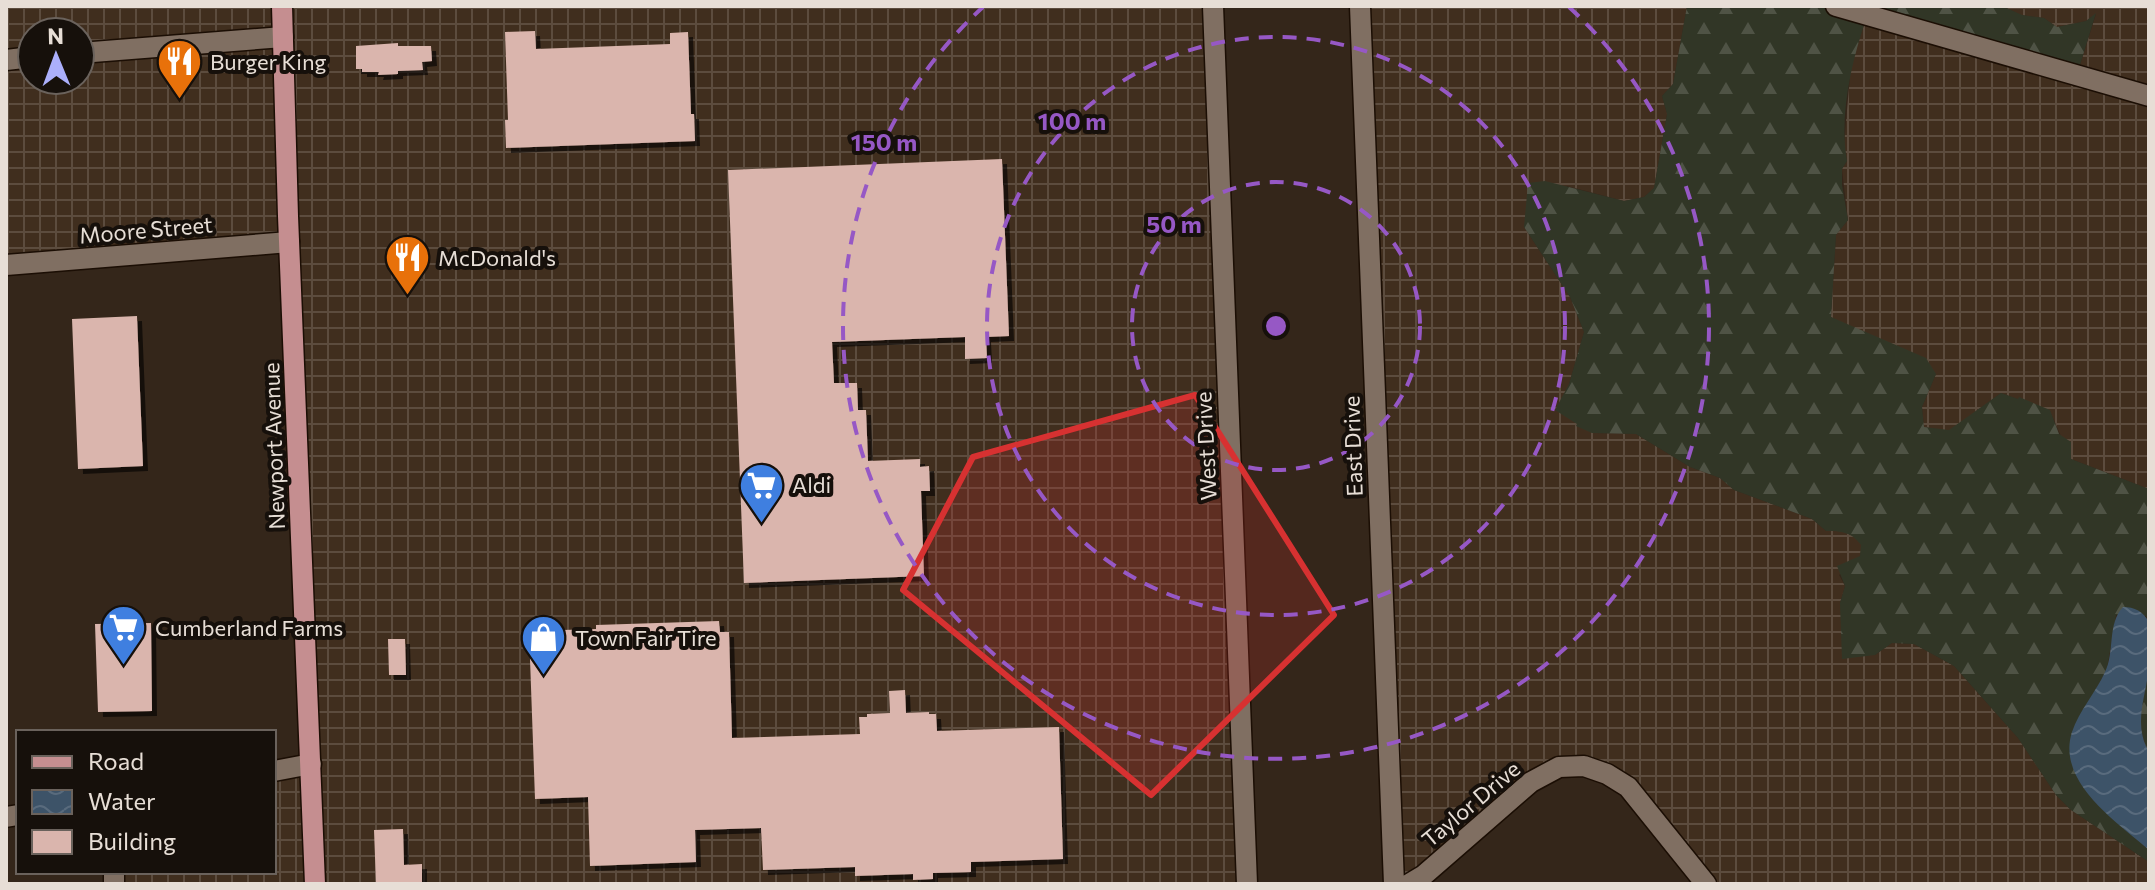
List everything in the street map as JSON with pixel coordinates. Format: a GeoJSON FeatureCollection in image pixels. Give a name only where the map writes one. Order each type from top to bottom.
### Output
{"type":"FeatureCollection","features":[{"type":"Feature","properties":{"kind":"main road","name":"Newport Avenue"},"geometry":{"type":"LineString","coordinates":[[282,6],[315,884]]}},
{"type":"Feature","properties":{"kind":"street","name":"West Drive"},"geometry":{"type":"LineString","coordinates":[[1213,6],[1247,884]]}},
{"type":"Feature","properties":{"kind":"street","name":"East Drive"},"geometry":{"type":"LineString","coordinates":[[1360,6],[1394,884]]}},
{"type":"Feature","properties":{"kind":"street"},"geometry":{"type":"LineString","coordinates":[[1836,6],[2149,96]]}},
{"type":"Feature","properties":{"kind":"street"},"geometry":{"type":"LineString","coordinates":[[96,52],[283,37]]}},
{"type":"Feature","properties":{"kind":"street","name":"Moore Street"},"geometry":{"type":"LineString","coordinates":[[6,265],[289,242]]}},
{"type":"Feature","properties":{"kind":"street"},"geometry":{"type":"LineString","coordinates":[[276,771],[311,764]]}},
{"type":"Feature","properties":{"kind":"street","name":"Taylor Drive"},"geometry":{"type":"LineString","coordinates":[[1409,884],[1424,875],[1531,782],[1559,767],[1584,766],[1607,774],[1628,787],[1706,884]]}},
{"type":"Feature","properties":{"kind":"highlighted area"},"geometry":{"type":"Polygon","coordinates":[[[1195,395],[1334,615],[1151,795],[903,590],[973,457],[1195,395]]]}},
{"type":"Feature","properties":{"kind":"shaded area"},"geometry":{"type":"Polygon","coordinates":[[[6,6],[1212,6],[1247,884],[115,884],[115,874],[276,874],[276,780],[308,771],[288,248],[6,269],[6,6]]]}},
{"type":"Feature","properties":{"kind":"shaded area"},"geometry":{"type":"Polygon","coordinates":[[[1364,6],[1687,6],[1673,84],[1662,96],[1667,114],[1654,188],[1644,197],[1624,201],[1567,186],[1524,227],[1570,297],[1584,332],[1569,384],[1592,433],[1636,434],[1690,467],[1720,478],[1734,490],[1812,519],[1826,531],[1842,531],[1856,537],[1862,545],[1860,556],[1839,575],[1845,586],[1840,603],[1862,655],[1875,655],[1892,643],[1914,644],[1954,666],[2018,738],[2056,795],[2071,810],[2149,862],[2149,884],[1707,884],[1621,790],[1592,774],[1550,778],[1401,884],[1364,6]]]}},
{"type":"Feature","properties":{"kind":"shaded area"},"geometry":{"type":"Polygon","coordinates":[[[2002,6],[2149,6],[2149,489],[2071,459],[2050,411],[2001,393],[1949,431],[1924,427],[1922,407],[1936,374],[1831,317],[1836,235],[1848,220],[1842,169],[1847,161],[1844,145],[1851,64],[1865,22],[2075,81],[2096,14],[2086,21],[2057,27],[2044,18],[2021,15],[2002,6]]]}},
{"type":"Feature","properties":{"kind":"green space"},"geometry":{"type":"Polygon","coordinates":[[[1687,6],[2002,6],[2022,15],[2044,18],[2057,27],[2086,21],[2096,13],[2075,81],[1865,22],[1845,109],[1847,161],[1842,169],[1842,185],[1848,220],[1836,235],[1831,317],[1926,358],[1936,374],[1922,407],[1924,427],[1949,430],[2001,393],[2019,397],[2050,410],[2059,434],[2071,442],[2071,459],[2149,489],[2149,623],[2146,616],[2116,615],[2107,669],[2072,732],[2096,803],[2149,850],[2149,862],[2071,810],[2056,795],[2018,738],[1954,666],[1914,644],[1892,643],[1875,655],[1842,659],[1840,603],[1845,586],[1837,566],[1860,556],[1861,545],[1854,537],[1826,531],[1812,519],[1734,490],[1720,478],[1690,467],[1636,434],[1592,433],[1576,426],[1555,410],[1569,384],[1584,332],[1570,297],[1524,227],[1528,183],[1545,181],[1624,201],[1644,197],[1654,188],[1667,114],[1662,96],[1673,84],[1687,6]]]}},
{"type":"Feature","properties":{"kind":"green space"},"geometry":{"type":"Polygon","coordinates":[[[2149,672],[2149,752],[2141,722],[2149,672]]]}},
{"type":"Feature","properties":{"kind":"water"},"geometry":{"type":"Polygon","coordinates":[[[2123,607],[2138,610],[2149,623],[2148,675],[2141,723],[2149,752],[2149,850],[2092,799],[2073,768],[2069,750],[2075,724],[2108,664],[2115,622],[2123,607]]]}},
{"type":"Feature","properties":{"kind":"building"},"geometry":{"type":"Polygon","coordinates":[[[535,31],[536,49],[670,44],[670,33],[688,32],[695,141],[506,148],[505,32],[535,31]]]}},
{"type":"Feature","properties":{"kind":"building"},"geometry":{"type":"Polygon","coordinates":[[[398,43],[398,46],[431,46],[432,61],[422,62],[423,70],[398,71],[398,74],[378,75],[379,72],[356,69],[356,46],[398,43]]]}},
{"type":"Feature","properties":{"kind":"building"},"geometry":{"type":"Polygon","coordinates":[[[1002,159],[1009,336],[986,337],[987,358],[965,359],[965,337],[832,342],[834,383],[857,383],[858,410],[866,410],[868,461],[920,459],[920,467],[929,466],[930,491],[921,491],[924,576],[744,583],[728,170],[1002,159]]]}},
{"type":"Feature","properties":{"kind":"building"},"geometry":{"type":"Polygon","coordinates":[[[137,316],[143,466],[78,469],[72,319],[137,316]]]}},
{"type":"Feature","properties":{"kind":"building"},"geometry":{"type":"Polygon","coordinates":[[[719,621],[720,632],[729,632],[732,738],[860,734],[859,717],[890,713],[889,691],[905,690],[906,713],[936,714],[937,731],[1059,727],[1063,859],[971,862],[971,872],[933,873],[933,879],[913,880],[913,874],[855,876],[855,867],[763,870],[761,828],[695,830],[696,862],[590,866],[588,797],[535,799],[529,631],[596,629],[596,625],[719,621]]]}},
{"type":"Feature","properties":{"kind":"building","name":"Cumberland Farms"},"geometry":{"type":"Polygon","coordinates":[[[151,623],[152,711],[98,712],[95,624],[151,623]]]}},
{"type":"Feature","properties":{"kind":"building"},"geometry":{"type":"Polygon","coordinates":[[[388,639],[405,639],[406,675],[389,675],[388,639]]]}},
{"type":"Feature","properties":{"kind":"building"},"geometry":{"type":"Polygon","coordinates":[[[403,829],[404,865],[422,864],[422,884],[376,884],[374,830],[403,829]]]}},
{"type":"Feature","properties":{"kind":"place","name":"Burger King"},"geometry":{"type":"Point","coordinates":[179,101]}},
{"type":"Feature","properties":{"kind":"place","name":"McDonald's"},"geometry":{"type":"Point","coordinates":[407,297]}},
{"type":"Feature","properties":{"kind":"place","name":"Aldi"},"geometry":{"type":"Point","coordinates":[761,524]}},
{"type":"Feature","properties":{"kind":"place","name":"Cumberland Farms"},"geometry":{"type":"Point","coordinates":[124,667]}},
{"type":"Feature","properties":{"kind":"place","name":"Town Fair Tire"},"geometry":{"type":"Point","coordinates":[544,677]}}]}
